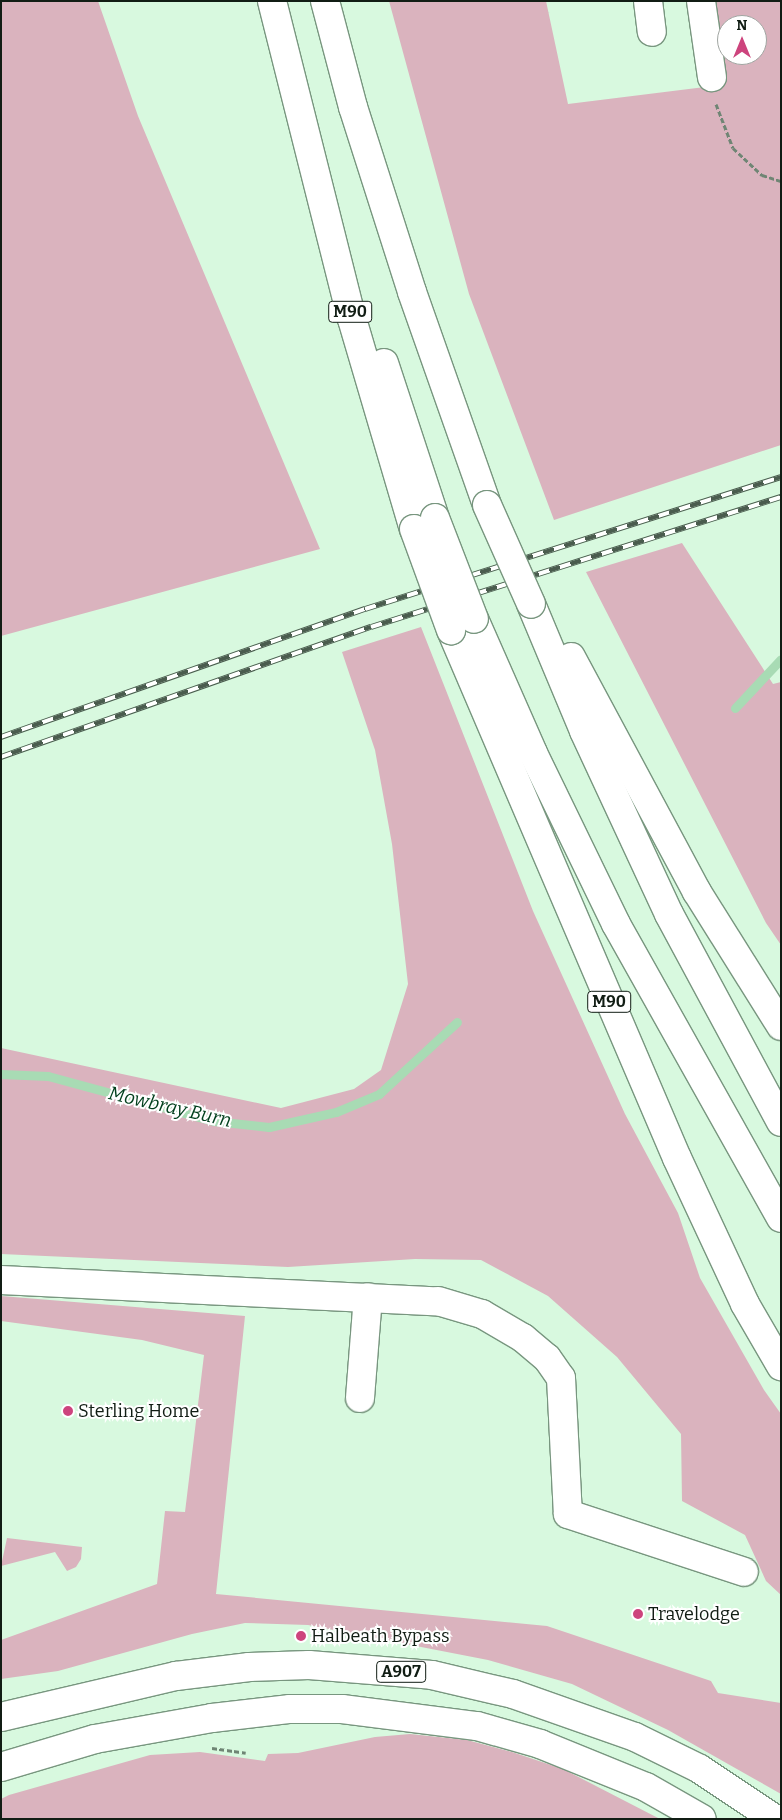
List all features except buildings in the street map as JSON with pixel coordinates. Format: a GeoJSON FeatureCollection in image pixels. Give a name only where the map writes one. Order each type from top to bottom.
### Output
{"type":"FeatureCollection","features":[{"type":"Feature","properties":{"kind":"main road","name":"M90"},"geometry":{"type":"LineString","coordinates":[[272,1],[295,93],[424,524],[677,1158],[744,1304],[781,1366]]}},
{"type":"Feature","properties":{"kind":"main road"},"geometry":{"type":"LineString","coordinates":[[324,1],[353,107],[412,292],[493,505],[535,600],[584,731],[670,914],[781,1122]]}},
{"type":"Feature","properties":{"kind":"main road"},"geometry":{"type":"LineString","coordinates":[[648,1],[652,32]]}},
{"type":"Feature","properties":{"kind":"main road"},"geometry":{"type":"LineString","coordinates":[[701,1],[712,77]]}},
{"type":"Feature","properties":{"kind":"main road"},"geometry":{"type":"LineString","coordinates":[[535,600],[697,892],[781,1026]]}},
{"type":"Feature","properties":{"kind":"main road","name":"M90"},"geometry":{"type":"LineString","coordinates":[[463,624],[533,753],[616,924],[781,1218]]}},
{"type":"Feature","properties":{"kind":"main road"},"geometry":{"type":"LineString","coordinates":[[1,1280],[438,1301],[482,1314],[523,1338],[547,1358],[561,1378],[568,1514],[744,1572]]}},
{"type":"Feature","properties":{"kind":"main road"},"geometry":{"type":"LineString","coordinates":[[360,1398],[368,1297]]}},
{"type":"Feature","properties":{"kind":"main road","name":"A907"},"geometry":{"type":"LineString","coordinates":[[1,1717],[176,1676],[249,1667],[318,1666],[432,1675],[513,1694],[635,1737],[700,1769],[774,1819]]}},
{"type":"Feature","properties":{"kind":"main road"},"geometry":{"type":"LineString","coordinates":[[1,1767],[95,1740],[203,1720],[290,1709],[342,1709],[477,1726],[540,1744],[646,1787],[702,1819]]}},
{"type":"Feature","properties":{"kind":"path"},"geometry":{"type":"LineString","coordinates":[[712,77],[717,112],[733,148],[762,175],[781,181]]}},
{"type":"Feature","properties":{"kind":"shaded area"},"geometry":{"type":"Polygon","coordinates":[[[1,1],[98,1],[138,116],[320,549],[1,636],[1,1]]]}},
{"type":"Feature","properties":{"kind":"shaded area"},"geometry":{"type":"Polygon","coordinates":[[[389,1],[546,1],[568,104],[721,85],[719,65],[767,65],[767,15],[717,15],[717,37],[714,1],[781,1],[781,445],[554,520],[469,294],[389,1]]]}},
{"type":"Feature","properties":{"kind":"shaded area"},"geometry":{"type":"Polygon","coordinates":[[[682,543],[773,684],[781,682],[781,945],[766,923],[586,572],[682,543]]]}},
{"type":"Feature","properties":{"kind":"shaded area"},"geometry":{"type":"Polygon","coordinates":[[[421,627],[533,911],[625,1114],[678,1213],[700,1278],[764,1390],[781,1414],[781,1595],[766,1581],[745,1535],[682,1501],[681,1434],[617,1357],[548,1296],[481,1260],[415,1259],[288,1267],[1,1254],[1,1048],[281,1108],[354,1089],[381,1070],[408,984],[392,844],[375,750],[342,652],[421,627]]]}},
{"type":"Feature","properties":{"kind":"shaded area"},"geometry":{"type":"Polygon","coordinates":[[[1,1296],[245,1316],[216,1594],[547,1626],[711,1681],[718,1693],[781,1703],[781,1794],[668,1730],[572,1684],[488,1660],[308,1625],[245,1623],[192,1634],[58,1671],[1,1679],[1,1640],[157,1584],[165,1511],[185,1512],[204,1355],[142,1340],[1,1321],[1,1296]]]}},
{"type":"Feature","properties":{"kind":"shaded area"},"geometry":{"type":"Polygon","coordinates":[[[7,1538],[82,1547],[81,1559],[76,1567],[67,1571],[55,1552],[1,1566],[7,1538]]]}},
{"type":"Feature","properties":{"kind":"shaded area"},"geometry":{"type":"Polygon","coordinates":[[[410,1734],[467,1740],[512,1752],[563,1769],[660,1819],[1,1819],[1,1799],[9,1795],[150,1755],[200,1752],[265,1761],[268,1754],[298,1753],[375,1737],[410,1734]]]}},
{"type":"Feature","properties":{"kind":"waterway","name":"Mowbray Burn"},"geometry":{"type":"LineString","coordinates":[[735,708],[781,659]]}},
{"type":"Feature","properties":{"kind":"waterway","name":"Mowbray Burn"},"geometry":{"type":"LineString","coordinates":[[1,1074],[48,1076],[214,1121],[269,1127],[336,1112],[379,1094],[457,1022]]}},
{"type":"Feature","properties":{"kind":"railway"},"geometry":{"type":"LineString","coordinates":[[1,737],[365,609],[781,477]]}},
{"type":"Feature","properties":{"kind":"railway"},"geometry":{"type":"LineString","coordinates":[[1,757],[371,627],[781,497]]}},
{"type":"Feature","properties":{"kind":"place","name":"Sterling Home"},"geometry":{"type":"Point","coordinates":[68,1411]}},
{"type":"Feature","properties":{"kind":"place","name":"Travelodge"},"geometry":{"type":"Point","coordinates":[638,1614]}},
{"type":"Feature","properties":{"kind":"place","name":"Halbeath Bypass"},"geometry":{"type":"Point","coordinates":[301,1636]}}]}
